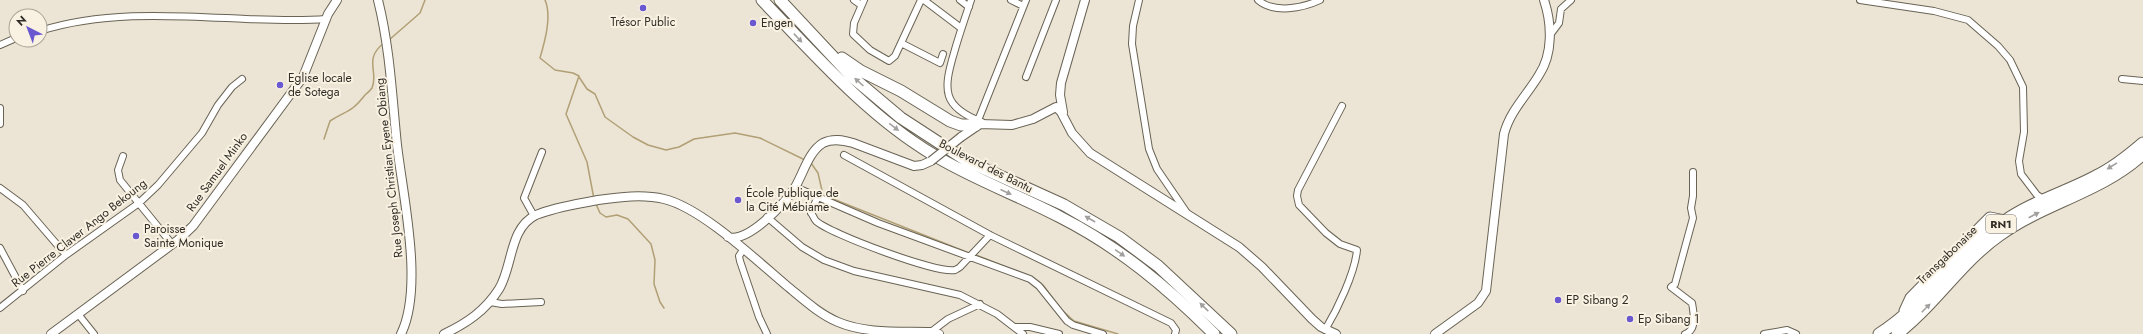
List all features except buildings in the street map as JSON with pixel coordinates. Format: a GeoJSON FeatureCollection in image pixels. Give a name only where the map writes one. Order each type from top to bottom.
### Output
{"type":"FeatureCollection","features":[{"type":"Feature","properties":{"kind":"highway","name":"Boulevard des Bantu"},"geometry":{"type":"LineString","coordinates":[[762,0],[830,70],[895,128],[931,154],[968,174],[1059,217],[1106,243],[1156,279],[1214,334]]}},
{"type":"Feature","properties":{"kind":"highway","name":"Boulevard des Bantu"},"geometry":{"type":"LineString","coordinates":[[780,0],[852,76],[901,118],[972,164],[1064,205],[1119,237],[1158,266],[1231,334]]}},
{"type":"Feature","properties":{"kind":"highway"},"geometry":{"type":"LineString","coordinates":[[812,33],[861,71],[956,123],[962,130],[961,137]]}},
{"type":"Feature","properties":{"kind":"highway"},"geometry":{"type":"LineString","coordinates":[[956,123],[980,123]]}},
{"type":"Feature","properties":{"kind":"highway","name":"Transgabonaise"},"geometry":{"type":"LineString","coordinates":[[1879,334],[1904,315],[1975,245],[2005,221],[2045,200],[2097,176],[2126,157],[2143,143]]}},
{"type":"Feature","properties":{"kind":"highway","name":"Transgabonaise"},"geometry":{"type":"LineString","coordinates":[[1897,334],[1913,321],[1965,266],[1999,235],[2019,222],[2114,176],[2143,154]]}},
{"type":"Feature","properties":{"kind":"street","name":"Rue Samuel Minko"},"geometry":{"type":"LineString","coordinates":[[51,334],[172,244],[188,231],[200,218],[303,77],[326,19],[337,0]]}},
{"type":"Feature","properties":{"kind":"street","name":"Rue Joseph Christian Eyene Obiang"},"geometry":{"type":"LineString","coordinates":[[378,0],[387,42],[408,224],[412,284],[410,307],[402,334]]}},
{"type":"Feature","properties":{"kind":"street"},"geometry":{"type":"LineString","coordinates":[[854,0],[863,3],[854,23],[853,34],[862,44],[885,60],[889,61],[893,59],[922,0],[961,28]]}},
{"type":"Feature","properties":{"kind":"street"},"geometry":{"type":"LineString","coordinates":[[960,0],[969,7]]}},
{"type":"Feature","properties":{"kind":"street"},"geometry":{"type":"LineString","coordinates":[[972,0],[961,28],[947,74],[947,91],[956,108],[980,123],[999,126],[1012,125],[1033,119],[1056,107],[1063,115],[1072,133],[1090,153],[1251,256],[1298,306],[1326,330],[1336,334]]}},
{"type":"Feature","properties":{"kind":"street"},"geometry":{"type":"LineString","coordinates":[[745,252],[745,245],[754,230],[795,186],[817,148],[830,141],[844,140],[914,166],[922,165],[931,161],[980,123],[1024,3],[1011,0]]}},
{"type":"Feature","properties":{"kind":"street"},"geometry":{"type":"LineString","coordinates":[[1026,78],[1056,0]]}},
{"type":"Feature","properties":{"kind":"street"},"geometry":{"type":"LineString","coordinates":[[1046,111],[1056,100],[1060,91],[1066,63],[1085,0]]}},
{"type":"Feature","properties":{"kind":"street"},"geometry":{"type":"LineString","coordinates":[[1139,0],[1133,26],[1132,44],[1149,149],[1156,169],[1189,216]]}},
{"type":"Feature","properties":{"kind":"street"},"geometry":{"type":"LineString","coordinates":[[1258,0],[1270,6],[1279,8],[1310,5],[1320,0]]}},
{"type":"Feature","properties":{"kind":"street"},"geometry":{"type":"LineString","coordinates":[[1435,334],[1478,303],[1486,291],[1504,134],[1512,114],[1544,68],[1548,53],[1550,35],[1549,18],[1544,0]]}},
{"type":"Feature","properties":{"kind":"street"},"geometry":{"type":"LineString","coordinates":[[1550,35],[1559,23],[1561,9],[1572,0]]}},
{"type":"Feature","properties":{"kind":"street"},"geometry":{"type":"LineString","coordinates":[[1860,0],[1934,11],[1968,20],[1998,46],[2010,60],[2023,87],[2022,106],[2024,132],[2019,161],[2021,174],[2037,195],[2045,200]]}},
{"type":"Feature","properties":{"kind":"street"},"geometry":{"type":"LineString","coordinates":[[48,29],[89,19],[126,17],[280,20],[326,19]]}},
{"type":"Feature","properties":{"kind":"street"},"geometry":{"type":"LineString","coordinates":[[901,43],[940,63],[943,54]]}},
{"type":"Feature","properties":{"kind":"street"},"geometry":{"type":"LineString","coordinates":[[2122,79],[2143,81]]}},
{"type":"Feature","properties":{"kind":"street","name":"Rue Pierre Claver Ango Bekoung"},"geometry":{"type":"LineString","coordinates":[[0,308],[66,255],[139,203],[158,185],[202,133],[218,105],[232,87],[242,80]]}},
{"type":"Feature","properties":{"kind":"street"},"geometry":{"type":"LineString","coordinates":[[1060,91],[1063,115]]}},
{"type":"Feature","properties":{"kind":"street"},"geometry":{"type":"LineString","coordinates":[[1326,330],[1338,308],[1357,250],[1340,244],[1332,238],[1300,205],[1297,196],[1298,190],[1342,106]]}},
{"type":"Feature","properties":{"kind":"street"},"geometry":{"type":"LineString","coordinates":[[0,108],[0,124]]}},
{"type":"Feature","properties":{"kind":"street"},"geometry":{"type":"LineString","coordinates":[[534,216],[524,198],[542,152]]}},
{"type":"Feature","properties":{"kind":"street"},"geometry":{"type":"LineString","coordinates":[[844,155],[990,235],[1171,323],[1176,330],[1175,334]]}},
{"type":"Feature","properties":{"kind":"street"},"geometry":{"type":"LineString","coordinates":[[122,156],[118,170],[120,180],[150,219],[172,244]]}},
{"type":"Feature","properties":{"kind":"street"},"geometry":{"type":"LineString","coordinates":[[1685,334],[1691,330],[1693,326],[1692,304],[1671,287],[1675,284],[1692,218],[1691,208],[1693,196],[1693,172]]}},
{"type":"Feature","properties":{"kind":"street"},"geometry":{"type":"LineString","coordinates":[[795,186],[878,223],[969,258],[1012,271],[1030,279],[1039,286],[1067,321],[1073,325],[1103,334]]}},
{"type":"Feature","properties":{"kind":"street"},"geometry":{"type":"LineString","coordinates":[[0,188],[23,205],[66,255]]}},
{"type":"Feature","properties":{"kind":"street"},"geometry":{"type":"LineString","coordinates":[[818,196],[811,213],[815,220],[845,238],[909,260],[951,270],[960,267],[990,235]]}},
{"type":"Feature","properties":{"kind":"street"},"geometry":{"type":"LineString","coordinates":[[444,334],[470,320],[490,302],[503,280],[516,238],[524,225],[534,216],[595,201],[628,197],[664,199],[698,215],[728,237],[809,304],[838,322],[864,329],[935,333],[948,319],[980,304]]}},
{"type":"Feature","properties":{"kind":"street"},"geometry":{"type":"LineString","coordinates":[[767,217],[802,247],[824,260],[854,271],[960,295],[980,304],[1016,327],[1023,334]]}},
{"type":"Feature","properties":{"kind":"street"},"geometry":{"type":"LineString","coordinates":[[728,237],[740,237],[754,230]]}},
{"type":"Feature","properties":{"kind":"street"},"geometry":{"type":"LineString","coordinates":[[0,248],[23,291]]}},
{"type":"Feature","properties":{"kind":"street"},"geometry":{"type":"LineString","coordinates":[[745,252],[739,256],[740,261],[759,317],[767,334]]}},
{"type":"Feature","properties":{"kind":"street"},"geometry":{"type":"LineString","coordinates":[[490,302],[502,304],[541,302]]}},
{"type":"Feature","properties":{"kind":"street"},"geometry":{"type":"LineString","coordinates":[[78,314],[94,334]]}},
{"type":"Feature","properties":{"kind":"street"},"geometry":{"type":"LineString","coordinates":[[1016,327],[1030,327],[1059,334]]}},
{"type":"Feature","properties":{"kind":"street"},"geometry":{"type":"LineString","coordinates":[[1764,334],[1788,330],[1796,334]]}},
{"type":"Feature","properties":{"kind":"waterway"},"geometry":{"type":"LineString","coordinates":[[389,40],[420,13],[425,0]]}},
{"type":"Feature","properties":{"kind":"waterway"},"geometry":{"type":"LineString","coordinates":[[545,0],[548,21],[546,36],[540,58],[555,70],[573,73],[579,76],[566,114],[587,162],[594,199]]}},
{"type":"Feature","properties":{"kind":"waterway"},"geometry":{"type":"LineString","coordinates":[[324,139],[330,121],[356,105],[372,88],[374,82],[374,55],[384,43]]}},
{"type":"Feature","properties":{"kind":"waterway"},"geometry":{"type":"LineString","coordinates":[[579,77],[587,89],[595,94],[605,117],[633,137],[648,145],[666,150],[679,147],[694,139],[735,133],[760,138],[805,160]]}},
{"type":"Feature","properties":{"kind":"waterway"},"geometry":{"type":"LineString","coordinates":[[811,163],[818,173],[823,195],[969,253]]}},
{"type":"Feature","properties":{"kind":"waterway"},"geometry":{"type":"LineString","coordinates":[[596,204],[600,213],[606,217],[617,215],[628,219],[651,244],[655,260],[654,284],[660,302],[664,308]]}},
{"type":"Feature","properties":{"kind":"waterway"},"geometry":{"type":"LineString","coordinates":[[976,255],[1026,275]]}},
{"type":"Feature","properties":{"kind":"waterway"},"geometry":{"type":"LineString","coordinates":[[1035,279],[1043,285],[1060,308]]}},
{"type":"Feature","properties":{"kind":"waterway"},"geometry":{"type":"LineString","coordinates":[[1064,312],[1074,321],[1118,334]]}},
{"type":"Feature","properties":{"kind":"place","name":"Trésor Public"},"geometry":{"type":"Point","coordinates":[643,8]}},
{"type":"Feature","properties":{"kind":"place","name":"Engen"},"geometry":{"type":"Point","coordinates":[753,23]}},
{"type":"Feature","properties":{"kind":"place","name":"Eglise locale de Sotega"},"geometry":{"type":"Point","coordinates":[280,85]}},
{"type":"Feature","properties":{"kind":"place","name":"École Publique de la Cité Mébiame"},"geometry":{"type":"Point","coordinates":[738,200]}},
{"type":"Feature","properties":{"kind":"place","name":"Paroisse Sainte Monique"},"geometry":{"type":"Point","coordinates":[136,236]}},
{"type":"Feature","properties":{"kind":"place","name":"EP Sibang 2"},"geometry":{"type":"Point","coordinates":[1558,300]}},
{"type":"Feature","properties":{"kind":"place","name":"Ep Sibang 1"},"geometry":{"type":"Point","coordinates":[1630,319]}}]}
